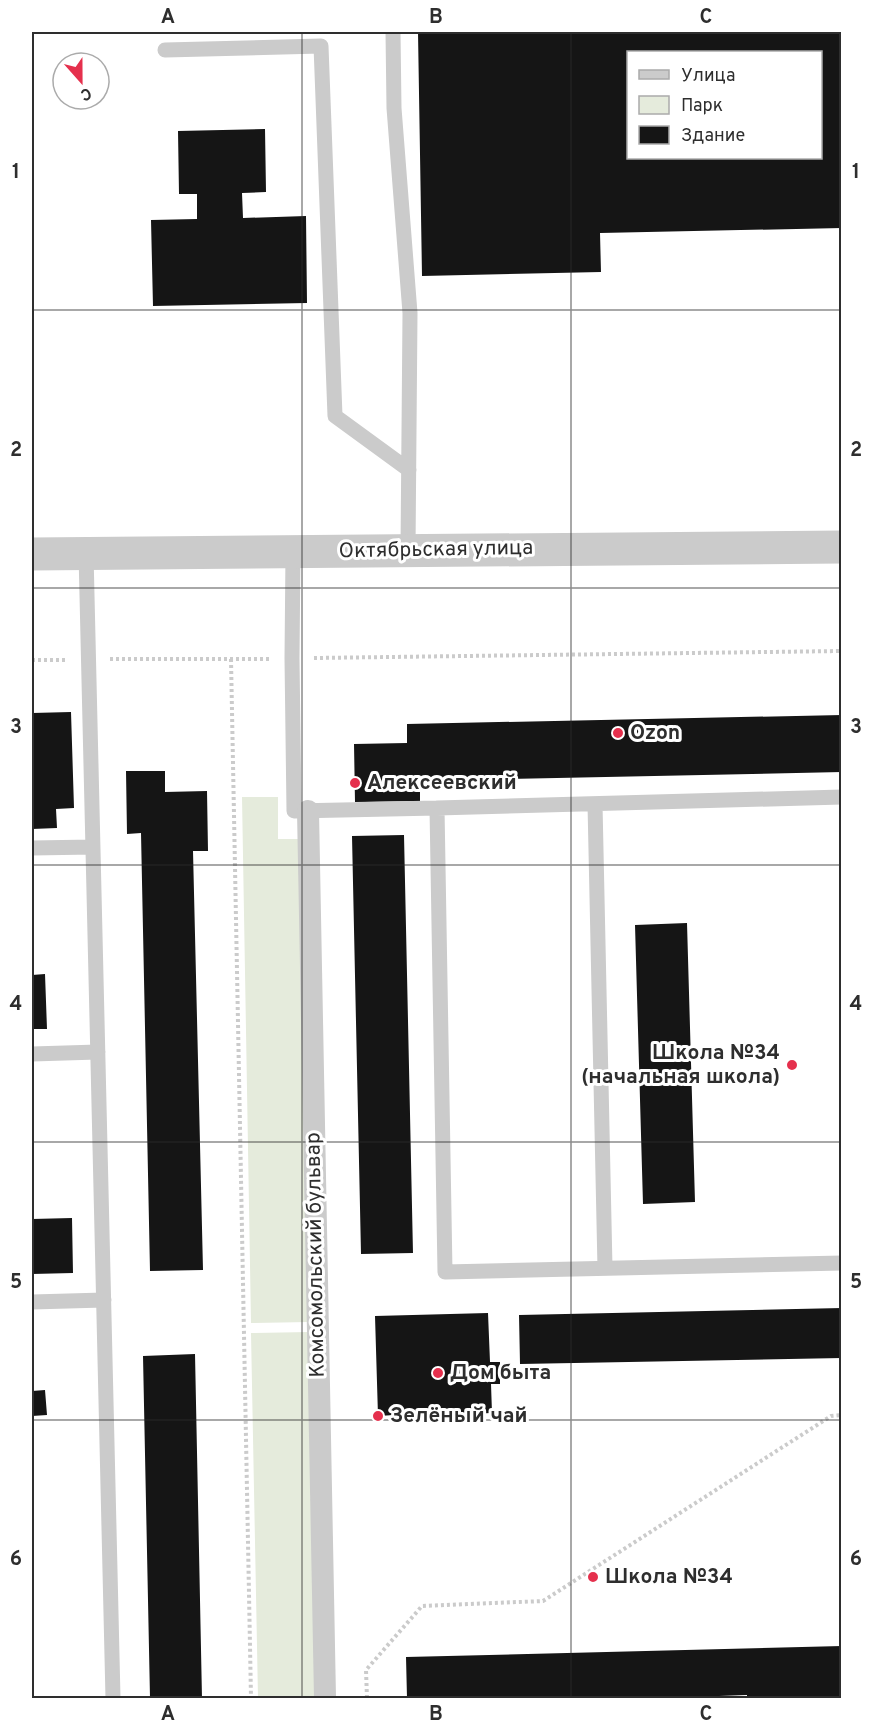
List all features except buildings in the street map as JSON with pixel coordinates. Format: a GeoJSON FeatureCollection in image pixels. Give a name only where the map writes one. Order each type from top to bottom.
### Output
{"type":"FeatureCollection","features":[{"type":"Feature","properties":{"kind":"street","name":"Октябрьская улица"},"geometry":{"type":"LineString","coordinates":[[32,554],[842,547]]}},
{"type":"Feature","properties":{"kind":"street","name":"Комсомольский бульвар"},"geometry":{"type":"LineString","coordinates":[[308,811],[324,1698]]}},
{"type":"Feature","properties":{"kind":"lane"},"geometry":{"type":"LineString","coordinates":[[393,32],[394,108],[410,314],[408,550]]}},
{"type":"Feature","properties":{"kind":"lane"},"geometry":{"type":"LineString","coordinates":[[165,50],[321,46],[335,416],[409,470]]}},
{"type":"Feature","properties":{"kind":"lane"},"geometry":{"type":"LineString","coordinates":[[292,552],[294,811],[842,797]]}},
{"type":"Feature","properties":{"kind":"lane"},"geometry":{"type":"LineString","coordinates":[[86,553],[113,1698]]}},
{"type":"Feature","properties":{"kind":"lane"},"geometry":{"type":"LineString","coordinates":[[595,804],[605,1268]]}},
{"type":"Feature","properties":{"kind":"lane"},"geometry":{"type":"LineString","coordinates":[[437,808],[445,1272],[842,1263]]}},
{"type":"Feature","properties":{"kind":"lane"},"geometry":{"type":"LineString","coordinates":[[32,848],[93,847]]}},
{"type":"Feature","properties":{"kind":"lane"},"geometry":{"type":"LineString","coordinates":[[32,1054],[98,1052]]}},
{"type":"Feature","properties":{"kind":"lane"},"geometry":{"type":"LineString","coordinates":[[32,1302],[104,1300]]}},
{"type":"Feature","properties":{"kind":"path"},"geometry":{"type":"LineString","coordinates":[[32,660],[842,651]]}},
{"type":"Feature","properties":{"kind":"path"},"geometry":{"type":"LineString","coordinates":[[231,659],[251,1698]]}},
{"type":"Feature","properties":{"kind":"path"},"geometry":{"type":"LineString","coordinates":[[367,1698],[366,1670],[422,1606],[543,1601],[831,1416],[842,1415]]}},
{"type":"Feature","properties":{"kind":"green space"},"geometry":{"type":"Polygon","coordinates":[[[242,797],[278,797],[278,839],[300,839],[309,1322],[251,1323],[242,797]]]}},
{"type":"Feature","properties":{"kind":"green space"},"geometry":{"type":"Polygon","coordinates":[[[309,1332],[315,1698],[258,1698],[251,1333],[309,1332]]]}},
{"type":"Feature","properties":{"kind":"place","name":"Ozon"},"geometry":{"type":"Point","coordinates":[618,733]}},
{"type":"Feature","properties":{"kind":"place","name":"Алексеевский"},"geometry":{"type":"Point","coordinates":[355,783]}},
{"type":"Feature","properties":{"kind":"place","name":"Школа №34 (начальная школа)"},"geometry":{"type":"Point","coordinates":[792,1065]}},
{"type":"Feature","properties":{"kind":"place","name":"Дом быта"},"geometry":{"type":"Point","coordinates":[438,1373]}},
{"type":"Feature","properties":{"kind":"place","name":"Зелёный чай"},"geometry":{"type":"Point","coordinates":[378,1416]}},
{"type":"Feature","properties":{"kind":"place","name":"Школа №34"},"geometry":{"type":"Point","coordinates":[593,1577]}}]}
